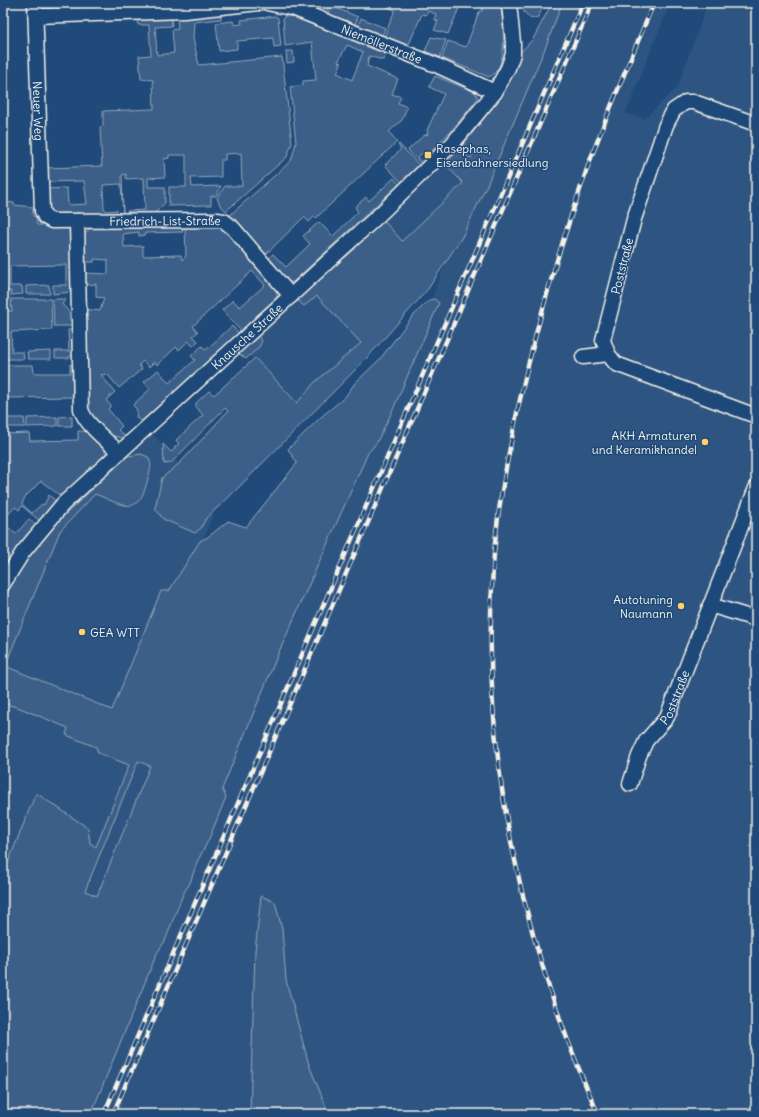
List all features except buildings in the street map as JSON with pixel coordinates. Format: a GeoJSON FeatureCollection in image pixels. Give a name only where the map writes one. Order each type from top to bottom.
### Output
{"type":"FeatureCollection","features":[{"type":"Feature","properties":{"kind":"street"},"geometry":{"type":"LineString","coordinates":[[36,10],[184,11],[259,3]]}},
{"type":"Feature","properties":{"kind":"street","name":"Niemöllerstraße"},"geometry":{"type":"LineString","coordinates":[[267,3],[294,9],[438,66],[495,92]]}},
{"type":"Feature","properties":{"kind":"street","name":"Knausche Straße"},"geometry":{"type":"LineString","coordinates":[[3,584],[23,552],[63,504],[291,296],[442,154],[495,92],[508,68],[513,54],[513,33],[509,3]]}},
{"type":"Feature","properties":{"kind":"street","name":"Neuer Weg"},"geometry":{"type":"LineString","coordinates":[[36,10],[42,211],[45,217]]}},
{"type":"Feature","properties":{"kind":"street","name":"Poststraße"},"geometry":{"type":"LineString","coordinates":[[608,354],[603,340],[634,219],[666,125],[674,110],[686,102],[694,102],[756,124]]}},
{"type":"Feature","properties":{"kind":"street","name":"Friedrich-List-Straße"},"geometry":{"type":"LineString","coordinates":[[45,217],[52,221],[224,221],[233,228],[291,296]]}},
{"type":"Feature","properties":{"kind":"street"},"geometry":{"type":"LineString","coordinates":[[77,221],[81,409],[88,422],[119,452]]}},
{"type":"Feature","properties":{"kind":"street"},"geometry":{"type":"LineString","coordinates":[[583,356],[608,354],[616,364],[756,416]]}},
{"type":"Feature","properties":{"kind":"street","name":"Poststraße"},"geometry":{"type":"LineString","coordinates":[[630,784],[639,756],[646,741],[667,717],[756,488]]}},
{"type":"Feature","properties":{"kind":"street"},"geometry":{"type":"LineString","coordinates":[[710,605],[756,618]]}},
{"type":"Feature","properties":{"kind":"shaded area"},"geometry":{"type":"Polygon","coordinates":[[[112,3],[173,3],[173,4],[112,6],[112,3]]]}},
{"type":"Feature","properties":{"kind":"shaded area"},"geometry":{"type":"Polygon","coordinates":[[[298,3],[325,3],[329,5],[326,14],[298,3]]]}},
{"type":"Feature","properties":{"kind":"shaded area"},"geometry":{"type":"Polygon","coordinates":[[[368,3],[458,3],[459,8],[448,34],[434,30],[438,21],[434,19],[436,14],[428,11],[426,15],[422,14],[409,44],[406,43],[405,45],[384,37],[395,10],[379,4],[378,7],[368,3]]]}},
{"type":"Feature","properties":{"kind":"shaded area"},"geometry":{"type":"Polygon","coordinates":[[[479,3],[500,3],[501,9],[503,26],[502,56],[500,65],[489,77],[442,58],[448,41],[466,47],[479,12],[483,10],[479,3]]]}},
{"type":"Feature","properties":{"kind":"shaded area"},"geometry":{"type":"Polygon","coordinates":[[[520,3],[545,3],[538,17],[531,19],[524,12],[520,3]]]}},
{"type":"Feature","properties":{"kind":"shaded area"},"geometry":{"type":"Polygon","coordinates":[[[552,3],[562,3],[546,46],[487,185],[462,237],[428,289],[366,359],[226,500],[206,518],[201,528],[195,533],[163,519],[155,508],[162,478],[181,462],[228,411],[225,408],[171,463],[164,464],[163,444],[171,452],[175,449],[174,448],[179,444],[176,440],[203,415],[196,407],[196,403],[209,391],[214,395],[255,358],[297,403],[315,382],[361,343],[317,296],[304,306],[296,299],[355,249],[357,242],[383,220],[402,241],[463,183],[445,164],[458,151],[471,158],[473,152],[462,146],[497,102],[511,75],[519,54],[533,39],[552,3]]]}},
{"type":"Feature","properties":{"kind":"shaded area"},"geometry":{"type":"Polygon","coordinates":[[[557,3],[670,3],[626,113],[644,119],[677,88],[708,3],[756,3],[756,1114],[3,1114],[3,607],[51,530],[152,433],[214,504],[216,509],[120,734],[278,654],[368,453],[496,141],[557,3]]]}},
{"type":"Feature","properties":{"kind":"shaded area"},"geometry":{"type":"Polygon","coordinates":[[[331,6],[358,17],[355,25],[327,15],[331,6]]]}},
{"type":"Feature","properties":{"kind":"shaded area"},"geometry":{"type":"Polygon","coordinates":[[[221,14],[221,19],[194,22],[193,38],[199,65],[282,57],[292,143],[287,157],[226,211],[220,205],[217,198],[225,186],[242,186],[241,153],[225,154],[225,160],[221,160],[221,177],[191,178],[192,187],[221,186],[216,196],[211,196],[211,205],[169,206],[169,187],[186,187],[186,155],[169,155],[169,158],[164,159],[165,177],[148,178],[148,187],[165,187],[165,203],[153,215],[127,215],[127,211],[145,210],[144,178],[126,179],[126,174],[122,175],[123,214],[121,184],[103,185],[104,208],[106,211],[117,210],[116,215],[58,216],[49,208],[47,189],[67,188],[68,205],[87,204],[84,181],[47,182],[46,168],[102,166],[100,127],[103,126],[103,111],[154,109],[153,80],[141,79],[139,56],[151,55],[149,25],[138,25],[138,19],[171,18],[172,26],[155,27],[157,55],[174,53],[172,30],[178,29],[177,17],[221,14]]]}},
{"type":"Feature","properties":{"kind":"shaded area"},"geometry":{"type":"Polygon","coordinates":[[[276,16],[278,18],[281,46],[274,47],[273,38],[237,41],[237,49],[219,51],[216,23],[233,21],[234,25],[242,24],[241,20],[276,16]]]}},
{"type":"Feature","properties":{"kind":"shaded area"},"geometry":{"type":"Polygon","coordinates":[[[285,16],[292,16],[386,54],[383,60],[369,56],[367,66],[398,79],[392,94],[401,97],[398,103],[407,107],[402,120],[389,132],[397,142],[316,218],[314,217],[309,222],[304,217],[265,255],[230,215],[291,161],[296,143],[290,87],[303,85],[303,81],[316,80],[312,42],[285,46],[283,18],[285,16]],[[347,45],[338,62],[341,63],[337,73],[352,80],[363,52],[347,45]]]}},
{"type":"Feature","properties":{"kind":"shaded area"},"geometry":{"type":"Polygon","coordinates":[[[361,18],[385,28],[382,36],[358,26],[361,18]]]}},
{"type":"Feature","properties":{"kind":"shaded area"},"geometry":{"type":"Polygon","coordinates":[[[431,37],[446,40],[440,57],[425,51],[431,37]]]}},
{"type":"Feature","properties":{"kind":"shaded area"},"geometry":{"type":"Polygon","coordinates":[[[286,51],[293,51],[294,62],[287,63],[286,51]]]}},
{"type":"Feature","properties":{"kind":"shaded area"},"geometry":{"type":"Polygon","coordinates":[[[435,76],[475,92],[478,98],[458,123],[427,156],[423,152],[418,157],[422,162],[421,164],[408,150],[423,136],[428,134],[427,130],[444,94],[429,87],[435,76]]]}},
{"type":"Feature","properties":{"kind":"shaded area"},"geometry":{"type":"Polygon","coordinates":[[[399,144],[419,165],[401,182],[385,165],[401,149],[398,145],[399,144]]]}},
{"type":"Feature","properties":{"kind":"shaded area"},"geometry":{"type":"Polygon","coordinates":[[[444,162],[463,183],[402,241],[383,220],[444,162]]]}},
{"type":"Feature","properties":{"kind":"shaded area"},"geometry":{"type":"Polygon","coordinates":[[[394,178],[399,184],[293,282],[286,281],[268,259],[273,254],[286,267],[310,244],[303,236],[319,222],[333,236],[358,212],[355,207],[366,197],[369,201],[394,178]]]}},
{"type":"Feature","properties":{"kind":"shaded area"},"geometry":{"type":"Polygon","coordinates":[[[3,202],[33,207],[33,216],[36,217],[37,225],[67,225],[72,231],[73,289],[71,292],[53,294],[53,285],[66,285],[66,265],[10,266],[10,286],[22,286],[23,294],[11,295],[11,291],[3,291],[3,202]]]}},
{"type":"Feature","properties":{"kind":"shaded area"},"geometry":{"type":"Polygon","coordinates":[[[93,226],[182,226],[183,232],[145,233],[145,235],[139,236],[139,232],[123,234],[124,247],[143,246],[143,256],[181,255],[182,260],[186,256],[185,226],[224,226],[279,290],[277,292],[277,298],[241,331],[222,310],[233,300],[240,307],[265,285],[252,271],[193,326],[198,332],[193,336],[198,341],[193,346],[188,341],[179,350],[176,347],[157,365],[154,362],[149,367],[143,361],[139,365],[142,369],[119,388],[107,374],[101,375],[115,392],[106,400],[111,406],[108,409],[122,426],[118,430],[125,436],[123,438],[108,435],[87,414],[84,309],[100,311],[104,298],[96,297],[96,284],[84,285],[83,273],[108,274],[108,260],[94,259],[94,262],[83,262],[83,235],[93,226]]]}},
{"type":"Feature","properties":{"kind":"shaded area"},"geometry":{"type":"Polygon","coordinates":[[[49,285],[50,294],[26,294],[26,286],[49,285]]]}},
{"type":"Feature","properties":{"kind":"shaded area"},"geometry":{"type":"Polygon","coordinates":[[[311,286],[365,343],[297,406],[243,349],[311,286]]]}},
{"type":"Feature","properties":{"kind":"shaded area"},"geometry":{"type":"Polygon","coordinates":[[[3,291],[11,291],[12,311],[3,311],[3,291]]]}},
{"type":"Feature","properties":{"kind":"shaded area"},"geometry":{"type":"Polygon","coordinates":[[[11,299],[51,299],[52,330],[11,332],[12,352],[23,352],[24,359],[3,359],[3,311],[12,311],[11,299]]]}},
{"type":"Feature","properties":{"kind":"shaded area"},"geometry":{"type":"Polygon","coordinates":[[[53,299],[66,299],[62,304],[69,312],[70,320],[75,320],[75,326],[54,326],[53,299]]]}},
{"type":"Feature","properties":{"kind":"shaded area"},"geometry":{"type":"Polygon","coordinates":[[[434,299],[439,303],[391,414],[377,442],[368,453],[278,654],[222,789],[226,797],[209,839],[197,862],[190,883],[183,894],[165,941],[157,953],[91,1114],[3,1114],[3,875],[36,793],[88,828],[90,843],[96,847],[129,765],[98,753],[96,747],[66,735],[68,728],[20,708],[3,703],[3,600],[21,568],[53,526],[128,456],[141,454],[148,457],[151,465],[150,473],[144,491],[140,499],[135,504],[129,506],[123,505],[95,494],[60,531],[5,666],[112,710],[161,591],[169,591],[200,541],[208,537],[228,521],[246,527],[297,463],[288,449],[321,417],[345,397],[355,383],[380,359],[412,317],[429,300],[434,299]],[[138,761],[85,891],[97,896],[150,766],[138,761]]]}},
{"type":"Feature","properties":{"kind":"shaded area"},"geometry":{"type":"Polygon","coordinates":[[[232,326],[239,333],[141,422],[136,417],[137,410],[133,405],[150,389],[144,382],[158,370],[169,383],[195,360],[191,356],[202,346],[206,350],[232,326]]]}},
{"type":"Feature","properties":{"kind":"shaded area"},"geometry":{"type":"Polygon","coordinates":[[[68,330],[75,330],[74,354],[68,358],[55,358],[55,351],[69,351],[68,330]]]}},
{"type":"Feature","properties":{"kind":"shaded area"},"geometry":{"type":"Polygon","coordinates":[[[257,335],[262,341],[259,347],[246,359],[238,353],[257,335]]]}},
{"type":"Feature","properties":{"kind":"shaded area"},"geometry":{"type":"Polygon","coordinates":[[[51,351],[51,359],[28,359],[27,352],[51,351]]]}},
{"type":"Feature","properties":{"kind":"shaded area"},"geometry":{"type":"Polygon","coordinates":[[[70,364],[76,369],[77,389],[73,389],[73,397],[6,398],[7,418],[24,418],[25,427],[3,427],[3,365],[33,365],[34,373],[70,373],[70,364]]]}},
{"type":"Feature","properties":{"kind":"shaded area"},"geometry":{"type":"Polygon","coordinates":[[[72,416],[72,426],[59,426],[59,417],[72,416]]]}},
{"type":"Feature","properties":{"kind":"shaded area"},"geometry":{"type":"Polygon","coordinates":[[[57,417],[57,426],[27,427],[27,418],[57,417]]]}},
{"type":"Feature","properties":{"kind":"shaded area"},"geometry":{"type":"Polygon","coordinates":[[[78,431],[84,431],[96,437],[100,441],[106,455],[62,497],[41,481],[25,497],[22,504],[32,513],[42,504],[44,505],[49,495],[57,502],[40,521],[22,506],[19,510],[15,507],[3,520],[3,434],[29,433],[30,441],[78,440],[78,431]]]}},
{"type":"Feature","properties":{"kind":"shaded area"},"geometry":{"type":"Polygon","coordinates":[[[29,519],[36,525],[3,573],[3,523],[16,534],[29,519]]]}},
{"type":"Feature","properties":{"kind":"shaded area"},"geometry":{"type":"Polygon","coordinates":[[[261,896],[275,902],[282,929],[286,980],[309,1065],[329,1114],[250,1114],[255,951],[261,896]]]}},
{"type":"Feature","properties":{"kind":"railway"},"geometry":{"type":"LineString","coordinates":[[104,1114],[583,3]]}},
{"type":"Feature","properties":{"kind":"railway"},"geometry":{"type":"LineString","coordinates":[[113,1114],[592,3]]}},
{"type":"Feature","properties":{"kind":"railway"},"geometry":{"type":"LineString","coordinates":[[598,1114],[571,1049],[548,983],[528,916],[512,847],[500,778],[493,709],[491,638],[494,548],[502,488],[518,408],[532,348],[549,288],[567,228],[595,148],[654,3]]}},
{"type":"Feature","properties":{"kind":"place","name":"Rasephas, Eisenbahnersiedlung"},"geometry":{"type":"Point","coordinates":[428,155]}},
{"type":"Feature","properties":{"kind":"place","name":"AKH Armaturen und Keramikhandel"},"geometry":{"type":"Point","coordinates":[705,442]}},
{"type":"Feature","properties":{"kind":"place","name":"Autotuning Naumann"},"geometry":{"type":"Point","coordinates":[681,606]}},
{"type":"Feature","properties":{"kind":"place","name":"GEA WTT"},"geometry":{"type":"Point","coordinates":[82,632]}}]}
